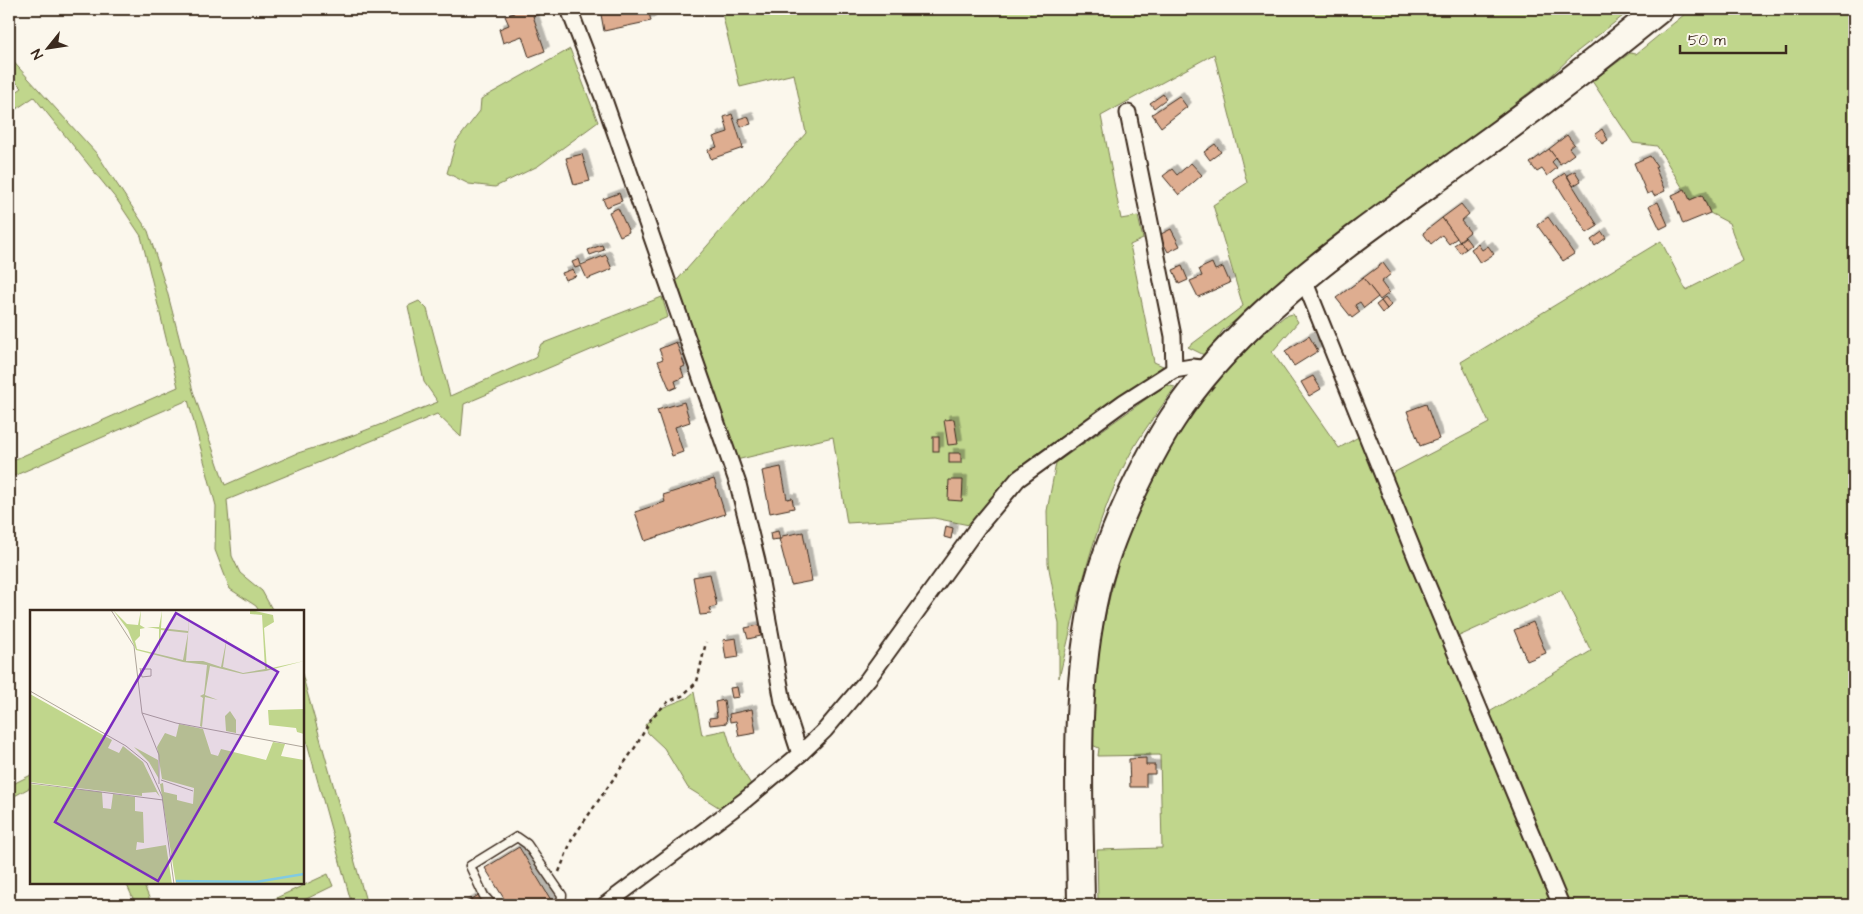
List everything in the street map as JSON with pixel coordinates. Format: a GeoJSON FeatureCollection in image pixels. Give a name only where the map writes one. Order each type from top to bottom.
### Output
{"type":"FeatureCollection","features":[{"type":"Feature","properties":{"kind":"highway"},"geometry":{"type":"LineString","coordinates":[[1081,905],[1079,734],[1083,672],[1096,590],[1117,527],[1143,468],[1174,416],[1211,369],[1238,340],[1304,280],[1516,122],[1660,9]]}},
{"type":"Feature","properties":{"kind":"street"},"geometry":{"type":"LineString","coordinates":[[569,9],[603,97],[738,484],[757,561],[783,702],[800,754]]}},
{"type":"Feature","properties":{"kind":"street"},"geometry":{"type":"LineString","coordinates":[[1128,113],[1173,336],[1174,370]]}},
{"type":"Feature","properties":{"kind":"street"},"geometry":{"type":"LineString","coordinates":[[1304,280],[1417,560],[1561,905]]}},
{"type":"Feature","properties":{"kind":"street"},"geometry":{"type":"LineString","coordinates":[[605,905],[745,800],[800,754],[824,730],[868,678],[977,528],[1018,479],[1124,402],[1174,370],[1192,367],[1211,369]]}},
{"type":"Feature","properties":{"kind":"lane"},"geometry":{"type":"LineString","coordinates":[[492,905],[484,896],[470,866],[517,837],[527,844],[551,878],[562,895],[561,905]]}},
{"type":"Feature","properties":{"kind":"path"},"geometry":{"type":"LineString","coordinates":[[551,878],[558,873],[572,839],[636,746],[652,717],[669,701],[682,696],[697,682],[706,642]]}},
{"type":"Feature","properties":{"kind":"green space"},"geometry":{"type":"Polygon","coordinates":[[[721,9],[1632,9],[1574,54],[1553,74],[1223,330],[1206,356],[1188,347],[1243,306],[1213,205],[1247,183],[1214,54],[1101,116],[1121,219],[1138,216],[1143,239],[1130,245],[1154,362],[1163,366],[1031,458],[969,525],[934,518],[847,523],[833,437],[732,461],[672,286],[806,133],[794,74],[740,87],[721,9]]]}},
{"type":"Feature","properties":{"kind":"green space"},"geometry":{"type":"Polygon","coordinates":[[[1691,9],[1854,9],[1854,905],[1569,905],[1486,714],[1591,651],[1561,590],[1457,637],[1391,474],[1489,423],[1461,362],[1661,241],[1686,290],[1743,261],[1729,223],[1710,213],[1702,195],[1690,200],[1657,146],[1633,143],[1592,81],[1630,53],[1636,54],[1691,9]]]}},
{"type":"Feature","properties":{"kind":"green space"},"geometry":{"type":"Polygon","coordinates":[[[570,49],[598,122],[538,166],[495,187],[469,184],[447,173],[456,142],[480,111],[481,99],[570,49]]]}},
{"type":"Feature","properties":{"kind":"green space"},"geometry":{"type":"Polygon","coordinates":[[[9,57],[97,154],[148,231],[167,291],[193,391],[225,485],[298,453],[351,436],[438,402],[424,382],[408,306],[419,301],[427,309],[450,396],[535,358],[541,344],[662,297],[668,317],[464,404],[461,437],[437,414],[227,500],[232,556],[240,573],[262,591],[272,610],[258,610],[256,606],[230,589],[215,550],[216,506],[188,400],[9,478],[9,462],[178,387],[141,236],[117,200],[34,97],[9,114],[9,97],[22,88],[9,75],[9,57]]]}},
{"type":"Feature","properties":{"kind":"green space"},"geometry":{"type":"Polygon","coordinates":[[[1293,314],[1298,322],[1272,352],[1339,448],[1362,435],[1553,905],[1098,905],[1097,850],[1162,848],[1160,755],[1098,756],[1099,748],[1092,745],[1096,674],[1100,643],[1114,579],[1124,547],[1148,484],[1163,455],[1190,413],[1242,354],[1285,316],[1293,314]]]}},
{"type":"Feature","properties":{"kind":"green space"},"geometry":{"type":"Polygon","coordinates":[[[1166,385],[1175,387],[1132,450],[1104,512],[1079,595],[1059,678],[1059,624],[1048,563],[1047,511],[1056,463],[1166,385]]]}},
{"type":"Feature","properties":{"kind":"green space"},"geometry":{"type":"Polygon","coordinates":[[[304,681],[367,905],[352,905],[304,732],[304,681]]]}},
{"type":"Feature","properties":{"kind":"green space"},"geometry":{"type":"Polygon","coordinates":[[[694,692],[702,735],[726,730],[734,757],[752,786],[720,808],[688,788],[664,748],[648,733],[645,725],[659,709],[687,698],[694,692]]]}},
{"type":"Feature","properties":{"kind":"green space"},"geometry":{"type":"Polygon","coordinates":[[[30,776],[30,788],[9,799],[9,786],[30,776]]]}},
{"type":"Feature","properties":{"kind":"green space"},"geometry":{"type":"Polygon","coordinates":[[[328,874],[333,886],[294,905],[261,905],[328,874]]]}},
{"type":"Feature","properties":{"kind":"green space"},"geometry":{"type":"Polygon","coordinates":[[[126,884],[143,884],[152,905],[136,905],[126,884]]]}},
{"type":"Feature","properties":{"kind":"building"},"geometry":{"type":"Polygon","coordinates":[[[513,9],[537,9],[539,14],[533,16],[545,51],[529,57],[522,36],[503,43],[499,29],[509,25],[505,16],[514,13],[513,9]]]}},
{"type":"Feature","properties":{"kind":"building"},"geometry":{"type":"Polygon","coordinates":[[[600,9],[648,9],[651,21],[604,31],[600,9]]]}},
{"type":"Feature","properties":{"kind":"building"},"geometry":{"type":"Polygon","coordinates":[[[1163,94],[1166,99],[1154,108],[1150,103],[1163,94]]]}},
{"type":"Feature","properties":{"kind":"building"},"geometry":{"type":"Polygon","coordinates":[[[1179,96],[1187,107],[1161,127],[1152,114],[1179,96]]]}},
{"type":"Feature","properties":{"kind":"building"},"geometry":{"type":"Polygon","coordinates":[[[732,114],[743,148],[711,159],[708,150],[717,147],[713,137],[728,132],[724,117],[732,114]]]}},
{"type":"Feature","properties":{"kind":"building"},"geometry":{"type":"Polygon","coordinates":[[[748,116],[751,124],[741,127],[738,119],[748,116]]]}},
{"type":"Feature","properties":{"kind":"building"},"geometry":{"type":"Polygon","coordinates":[[[1602,129],[1608,140],[1602,144],[1595,134],[1602,129]]]}},
{"type":"Feature","properties":{"kind":"building"},"geometry":{"type":"Polygon","coordinates":[[[1567,135],[1574,144],[1569,148],[1574,154],[1560,164],[1549,149],[1567,135]]]}},
{"type":"Feature","properties":{"kind":"building"},"geometry":{"type":"Polygon","coordinates":[[[1215,144],[1221,152],[1210,160],[1204,152],[1215,144]]]}},
{"type":"Feature","properties":{"kind":"building"},"geometry":{"type":"Polygon","coordinates":[[[1549,149],[1556,158],[1552,162],[1557,168],[1547,176],[1542,169],[1537,172],[1530,163],[1549,149]]]}},
{"type":"Feature","properties":{"kind":"building"},"geometry":{"type":"Polygon","coordinates":[[[582,154],[590,181],[574,185],[566,158],[582,154]]]}},
{"type":"Feature","properties":{"kind":"building"},"geometry":{"type":"Polygon","coordinates":[[[1650,156],[1657,166],[1655,167],[1665,191],[1654,196],[1652,192],[1647,194],[1634,163],[1650,156]]]}},
{"type":"Feature","properties":{"kind":"building"},"geometry":{"type":"Polygon","coordinates":[[[1191,163],[1202,175],[1179,195],[1163,176],[1172,169],[1177,175],[1191,163]]]}},
{"type":"Feature","properties":{"kind":"building"},"geometry":{"type":"Polygon","coordinates":[[[1575,171],[1581,181],[1573,186],[1567,175],[1575,171]]]}},
{"type":"Feature","properties":{"kind":"building"},"geometry":{"type":"Polygon","coordinates":[[[1565,173],[1598,226],[1587,233],[1554,180],[1565,173]]]}},
{"type":"Feature","properties":{"kind":"building"},"geometry":{"type":"Polygon","coordinates":[[[1685,189],[1690,200],[1702,195],[1710,213],[1683,224],[1672,195],[1685,189]]]}},
{"type":"Feature","properties":{"kind":"building"},"geometry":{"type":"Polygon","coordinates":[[[619,193],[622,201],[606,207],[603,199],[619,193]]]}},
{"type":"Feature","properties":{"kind":"building"},"geometry":{"type":"Polygon","coordinates":[[[1658,202],[1668,225],[1660,229],[1649,206],[1658,202]]]}},
{"type":"Feature","properties":{"kind":"building"},"geometry":{"type":"Polygon","coordinates":[[[1461,204],[1469,214],[1461,221],[1470,232],[1459,241],[1442,218],[1461,204]]]}},
{"type":"Feature","properties":{"kind":"building"},"geometry":{"type":"Polygon","coordinates":[[[618,208],[629,232],[620,236],[609,212],[618,208]]]}},
{"type":"Feature","properties":{"kind":"building"},"geometry":{"type":"Polygon","coordinates":[[[1548,217],[1574,254],[1563,261],[1537,225],[1548,217]]]}},
{"type":"Feature","properties":{"kind":"building"},"geometry":{"type":"Polygon","coordinates":[[[1442,218],[1457,238],[1449,244],[1442,235],[1431,244],[1423,233],[1442,218]]]}},
{"type":"Feature","properties":{"kind":"building"},"geometry":{"type":"Polygon","coordinates":[[[1171,229],[1180,246],[1168,252],[1159,235],[1171,229]]]}},
{"type":"Feature","properties":{"kind":"building"},"geometry":{"type":"Polygon","coordinates":[[[1602,232],[1606,238],[1595,246],[1591,240],[1602,232]]]}},
{"type":"Feature","properties":{"kind":"building"},"geometry":{"type":"Polygon","coordinates":[[[1465,237],[1471,245],[1466,249],[1460,241],[1465,237]]]}},
{"type":"Feature","properties":{"kind":"building"},"geometry":{"type":"Polygon","coordinates":[[[1460,241],[1466,249],[1460,253],[1454,245],[1460,241]]]}},
{"type":"Feature","properties":{"kind":"building"},"geometry":{"type":"Polygon","coordinates":[[[1478,244],[1482,250],[1488,246],[1494,254],[1480,263],[1471,249],[1478,244]]]}},
{"type":"Feature","properties":{"kind":"building"},"geometry":{"type":"Polygon","coordinates":[[[602,245],[604,250],[590,255],[588,250],[602,245]]]}},
{"type":"Feature","properties":{"kind":"building"},"geometry":{"type":"Polygon","coordinates":[[[606,255],[612,269],[587,279],[581,266],[575,268],[572,262],[579,259],[581,265],[606,255]]]}},
{"type":"Feature","properties":{"kind":"building"},"geometry":{"type":"Polygon","coordinates":[[[1212,263],[1215,270],[1223,267],[1230,283],[1198,297],[1190,281],[1202,276],[1199,269],[1212,263]]]}},
{"type":"Feature","properties":{"kind":"building"},"geometry":{"type":"Polygon","coordinates":[[[1383,263],[1391,274],[1381,282],[1389,293],[1380,300],[1363,278],[1383,263]]]}},
{"type":"Feature","properties":{"kind":"building"},"geometry":{"type":"Polygon","coordinates":[[[1182,266],[1188,280],[1179,284],[1173,270],[1182,266]]]}},
{"type":"Feature","properties":{"kind":"building"},"geometry":{"type":"Polygon","coordinates":[[[573,269],[576,276],[565,280],[562,273],[573,269]]]}},
{"type":"Feature","properties":{"kind":"building"},"geometry":{"type":"Polygon","coordinates":[[[1363,278],[1378,297],[1364,308],[1360,302],[1355,305],[1360,312],[1352,318],[1336,298],[1363,278]]]}},
{"type":"Feature","properties":{"kind":"building"},"geometry":{"type":"Polygon","coordinates":[[[1385,298],[1391,305],[1387,309],[1381,301],[1385,298]]]}},
{"type":"Feature","properties":{"kind":"building"},"geometry":{"type":"Polygon","coordinates":[[[1381,301],[1387,309],[1382,313],[1376,305],[1381,301]]]}},
{"type":"Feature","properties":{"kind":"building"},"geometry":{"type":"Polygon","coordinates":[[[1309,336],[1318,351],[1294,366],[1285,351],[1309,336]]]}},
{"type":"Feature","properties":{"kind":"building"},"geometry":{"type":"Polygon","coordinates":[[[676,342],[685,366],[681,368],[684,377],[675,381],[677,387],[670,390],[658,361],[663,359],[659,349],[676,342]]]}},
{"type":"Feature","properties":{"kind":"building"},"geometry":{"type":"Polygon","coordinates":[[[1313,376],[1321,389],[1309,396],[1301,382],[1313,376]]]}},
{"type":"Feature","properties":{"kind":"building"},"geometry":{"type":"Polygon","coordinates":[[[684,402],[690,422],[675,427],[683,452],[672,456],[657,410],[684,402]]]}},
{"type":"Feature","properties":{"kind":"building"},"geometry":{"type":"Polygon","coordinates":[[[1426,404],[1439,439],[1420,446],[1407,411],[1426,404]]]}},
{"type":"Feature","properties":{"kind":"building"},"geometry":{"type":"Polygon","coordinates":[[[954,419],[958,444],[948,445],[944,420],[954,419]]]}},
{"type":"Feature","properties":{"kind":"building"},"geometry":{"type":"Polygon","coordinates":[[[933,437],[939,437],[939,451],[933,451],[933,437]]]}},
{"type":"Feature","properties":{"kind":"building"},"geometry":{"type":"Polygon","coordinates":[[[949,453],[961,453],[961,463],[949,463],[949,453]]]}},
{"type":"Feature","properties":{"kind":"building"},"geometry":{"type":"Polygon","coordinates":[[[781,467],[787,499],[792,498],[794,508],[770,513],[762,471],[781,467]]]}},
{"type":"Feature","properties":{"kind":"building"},"geometry":{"type":"Polygon","coordinates":[[[714,479],[725,514],[645,541],[635,512],[665,502],[663,495],[714,479]]]}},
{"type":"Feature","properties":{"kind":"building"},"geometry":{"type":"Polygon","coordinates":[[[949,480],[963,480],[962,501],[948,500],[949,480]]]}},
{"type":"Feature","properties":{"kind":"building"},"geometry":{"type":"Polygon","coordinates":[[[946,526],[953,528],[951,539],[944,537],[946,526]]]}},
{"type":"Feature","properties":{"kind":"building"},"geometry":{"type":"Polygon","coordinates":[[[778,531],[780,539],[771,540],[770,533],[778,531]]]}},
{"type":"Feature","properties":{"kind":"building"},"geometry":{"type":"Polygon","coordinates":[[[803,532],[812,581],[791,585],[779,539],[782,539],[782,536],[803,532]]]}},
{"type":"Feature","properties":{"kind":"building"},"geometry":{"type":"Polygon","coordinates":[[[710,574],[717,606],[709,608],[711,614],[700,615],[693,577],[710,574]]]}},
{"type":"Feature","properties":{"kind":"building"},"geometry":{"type":"Polygon","coordinates":[[[1533,622],[1546,653],[1527,661],[1514,630],[1533,622]]]}},
{"type":"Feature","properties":{"kind":"building"},"geometry":{"type":"Polygon","coordinates":[[[759,625],[761,636],[748,639],[745,628],[759,625]]]}},
{"type":"Feature","properties":{"kind":"building"},"geometry":{"type":"Polygon","coordinates":[[[736,638],[739,657],[726,659],[723,640],[736,638]]]}},
{"type":"Feature","properties":{"kind":"building"},"geometry":{"type":"Polygon","coordinates":[[[737,687],[739,697],[732,698],[730,688],[737,687]]]}},
{"type":"Feature","properties":{"kind":"building"},"geometry":{"type":"Polygon","coordinates":[[[724,700],[727,723],[710,725],[709,718],[717,717],[715,702],[724,700]]]}},
{"type":"Feature","properties":{"kind":"building"},"geometry":{"type":"Polygon","coordinates":[[[752,709],[756,733],[739,736],[736,721],[730,722],[729,714],[752,709]]]}},
{"type":"Feature","properties":{"kind":"building"},"geometry":{"type":"Polygon","coordinates":[[[1146,758],[1146,765],[1155,765],[1155,774],[1146,774],[1146,787],[1130,787],[1129,759],[1146,758]]]}},
{"type":"Feature","properties":{"kind":"building"},"geometry":{"type":"Polygon","coordinates":[[[519,847],[554,905],[508,905],[485,868],[519,847]]]}},
{"type":"Feature","properties":{"kind":"building"},"geometry":{"type":"Polygon","coordinates":[[[482,893],[489,905],[462,905],[482,893]]]}}]}
